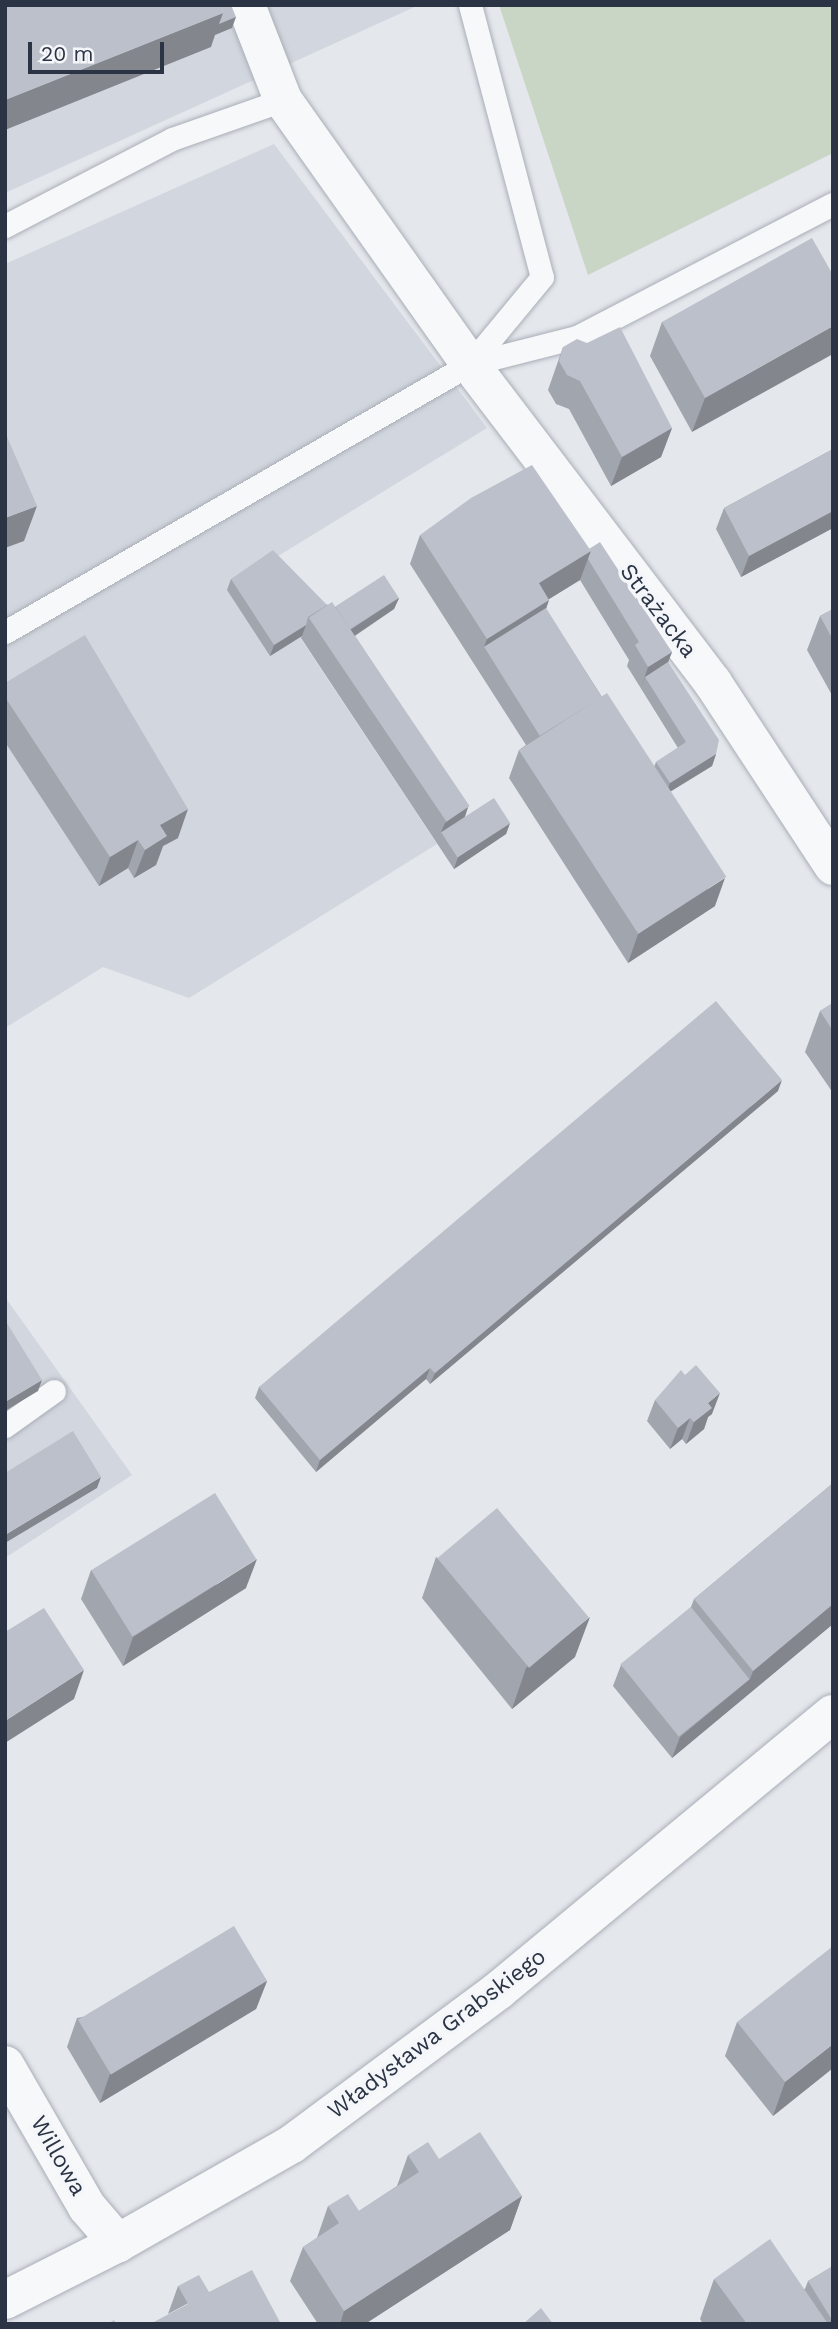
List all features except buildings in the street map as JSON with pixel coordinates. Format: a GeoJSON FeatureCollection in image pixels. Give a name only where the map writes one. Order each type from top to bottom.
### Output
{"type":"FeatureCollection","features":[{"type":"Feature","properties":{"kind":"street","name":"Strażacka"},"geometry":{"type":"LineString","coordinates":[[246,5],[283,100],[470,365],[713,683],[833,866]]}},
{"type":"Feature","properties":{"kind":"street","name":"Władysława Grabskiego"},"geometry":{"type":"LineString","coordinates":[[5,2300],[118,2243],[292,2144],[499,1990],[831,1719]]}},
{"type":"Feature","properties":{"kind":"street","name":"Willowa"},"geometry":{"type":"LineString","coordinates":[[5,2065],[88,2207],[118,2243]]}},
{"type":"Feature","properties":{"kind":"lane"},"geometry":{"type":"LineString","coordinates":[[470,5],[542,277],[470,365]]}},
{"type":"Feature","properties":{"kind":"lane"},"geometry":{"type":"LineString","coordinates":[[5,226],[172,139],[283,100]]}},
{"type":"Feature","properties":{"kind":"lane"},"geometry":{"type":"LineString","coordinates":[[5,632],[470,365],[577,337],[833,204]]}},
{"type":"Feature","properties":{"kind":"lane"},"geometry":{"type":"LineString","coordinates":[[5,1426],[54,1391]]}},
{"type":"Feature","properties":{"kind":"shaded area"},"geometry":{"type":"Polygon","coordinates":[[[5,5],[419,5],[5,193],[5,5]]]}},
{"type":"Feature","properties":{"kind":"shaded area"},"geometry":{"type":"Polygon","coordinates":[[[274,144],[487,428],[270,561],[327,620],[301,639],[437,844],[189,998],[103,967],[5,1028],[5,264],[274,144]]]}},
{"type":"Feature","properties":{"kind":"shaded area"},"geometry":{"type":"Polygon","coordinates":[[[5,1297],[132,1475],[5,1558],[5,1297]]]}},
{"type":"Feature","properties":{"kind":"green space"},"geometry":{"type":"Polygon","coordinates":[[[499,5],[833,5],[833,153],[588,275],[499,5]]]}}]}
